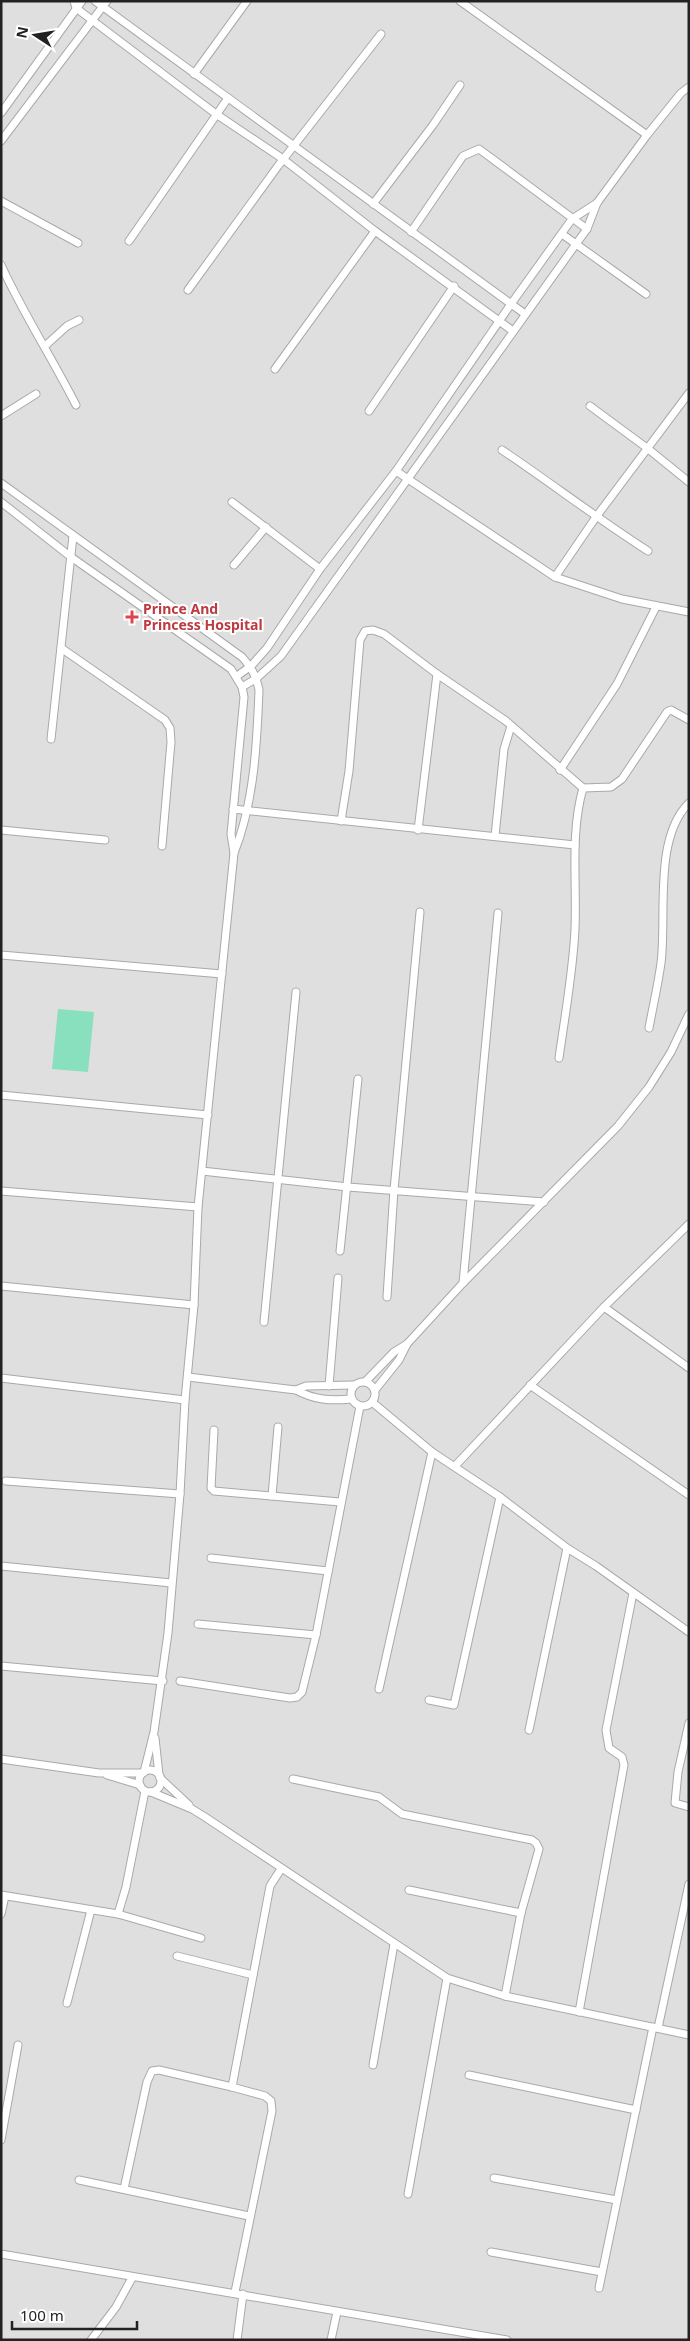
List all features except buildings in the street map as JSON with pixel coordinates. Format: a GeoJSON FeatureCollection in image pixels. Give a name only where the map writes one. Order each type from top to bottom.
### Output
{"type":"FeatureCollection","features":[{"type":"Feature","properties":{"kind":"street"},"geometry":{"type":"LineString","coordinates":[[1,113],[75,5],[82,1]]}},
{"type":"Feature","properties":{"kind":"street"},"geometry":{"type":"LineString","coordinates":[[95,1],[105,4],[194,74],[525,314]]}},
{"type":"Feature","properties":{"kind":"street"},"geometry":{"type":"LineString","coordinates":[[194,74],[247,1]]}},
{"type":"Feature","properties":{"kind":"street"},"geometry":{"type":"LineString","coordinates":[[460,1],[647,135]]}},
{"type":"Feature","properties":{"kind":"street"},"geometry":{"type":"LineString","coordinates":[[1,141],[105,4]]}},
{"type":"Feature","properties":{"kind":"street"},"geometry":{"type":"LineString","coordinates":[[75,5],[216,114],[282,160],[375,231],[454,286],[513,331]]}},
{"type":"Feature","properties":{"kind":"street"},"geometry":{"type":"LineString","coordinates":[[188,290],[282,160],[295,146],[381,34]]}},
{"type":"Feature","properties":{"kind":"street"},"geometry":{"type":"LineString","coordinates":[[373,204],[460,85]]}},
{"type":"Feature","properties":{"kind":"street"},"geometry":{"type":"LineString","coordinates":[[242,687],[257,678],[281,656],[576,244],[587,228],[597,203],[647,135],[681,93],[689,87]]}},
{"type":"Feature","properties":{"kind":"street"},"geometry":{"type":"LineString","coordinates":[[128,241],[228,98]]}},
{"type":"Feature","properties":{"kind":"street"},"geometry":{"type":"LineString","coordinates":[[411,232],[463,156],[479,149],[572,219],[587,228]]}},
{"type":"Feature","properties":{"kind":"street"},"geometry":{"type":"LineString","coordinates":[[1,202],[78,243]]}},
{"type":"Feature","properties":{"kind":"street"},"geometry":{"type":"LineString","coordinates":[[237,676],[251,666],[267,648],[320,569],[396,471],[572,219],[597,203]]}},
{"type":"Feature","properties":{"kind":"street"},"geometry":{"type":"LineString","coordinates":[[275,369],[375,231]]}},
{"type":"Feature","properties":{"kind":"street"},"geometry":{"type":"LineString","coordinates":[[562,234],[646,294]]}},
{"type":"Feature","properties":{"kind":"street"},"geometry":{"type":"LineString","coordinates":[[1,265],[76,405]]}},
{"type":"Feature","properties":{"kind":"street"},"geometry":{"type":"LineString","coordinates":[[369,411],[454,286]]}},
{"type":"Feature","properties":{"kind":"street"},"geometry":{"type":"LineString","coordinates":[[45,346],[67,326],[79,320]]}},
{"type":"Feature","properties":{"kind":"street"},"geometry":{"type":"LineString","coordinates":[[555,577],[596,517],[689,393]]}},
{"type":"Feature","properties":{"kind":"street"},"geometry":{"type":"LineString","coordinates":[[1,416],[36,394]]}},
{"type":"Feature","properties":{"kind":"street"},"geometry":{"type":"LineString","coordinates":[[590,406],[689,482]]}},
{"type":"Feature","properties":{"kind":"street"},"geometry":{"type":"LineString","coordinates":[[502,450],[563,491],[596,517],[648,551]]}},
{"type":"Feature","properties":{"kind":"street"},"geometry":{"type":"LineString","coordinates":[[396,471],[555,577],[622,599],[689,612]]}},
{"type":"Feature","properties":{"kind":"street"},"geometry":{"type":"LineString","coordinates":[[1,483],[242,657],[251,666],[257,678],[259,690],[252,776],[241,835],[234,853],[198,1207],[194,1305],[185,1400],[180,1494],[163,1681],[154,1732],[140,1778],[145,1789],[126,1887],[118,1914]]}},
{"type":"Feature","properties":{"kind":"street"},"geometry":{"type":"LineString","coordinates":[[1,502],[71,557],[231,669],[237,676],[242,687],[244,704],[230,834],[234,853]]}},
{"type":"Feature","properties":{"kind":"street"},"geometry":{"type":"LineString","coordinates":[[232,502],[320,569]]}},
{"type":"Feature","properties":{"kind":"street"},"geometry":{"type":"LineString","coordinates":[[234,565],[266,527]]}},
{"type":"Feature","properties":{"kind":"street"},"geometry":{"type":"LineString","coordinates":[[51,739],[73,536]]}},
{"type":"Feature","properties":{"kind":"street"},"geometry":{"type":"LineString","coordinates":[[560,770],[617,684],[656,607]]}},
{"type":"Feature","properties":{"kind":"street"},"geometry":{"type":"LineString","coordinates":[[341,821],[348,771],[360,640],[366,631],[372,630],[384,634],[511,726],[583,788],[610,787],[622,779],[667,712],[671,710],[689,720]]}},
{"type":"Feature","properties":{"kind":"street"},"geometry":{"type":"LineString","coordinates":[[61,648],[165,720],[170,728],[171,742],[162,846]]}},
{"type":"Feature","properties":{"kind":"street"},"geometry":{"type":"LineString","coordinates":[[418,830],[437,674]]}},
{"type":"Feature","properties":{"kind":"street"},"geometry":{"type":"LineString","coordinates":[[495,836],[504,749],[511,726]]}},
{"type":"Feature","properties":{"kind":"street"},"geometry":{"type":"LineString","coordinates":[[560,1058],[575,930],[575,845],[578,806],[583,788]]}},
{"type":"Feature","properties":{"kind":"street"},"geometry":{"type":"LineString","coordinates":[[649,1028],[661,962],[664,861],[677,817],[689,804]]}},
{"type":"Feature","properties":{"kind":"street"},"geometry":{"type":"LineString","coordinates":[[233,809],[418,830],[575,845]]}},
{"type":"Feature","properties":{"kind":"street"},"geometry":{"type":"LineString","coordinates":[[1,830],[105,840]]}},
{"type":"Feature","properties":{"kind":"street"},"geometry":{"type":"LineString","coordinates":[[387,1297],[394,1190],[420,912]]}},
{"type":"Feature","properties":{"kind":"street"},"geometry":{"type":"LineString","coordinates":[[463,1282],[498,914]]}},
{"type":"Feature","properties":{"kind":"street"},"geometry":{"type":"LineString","coordinates":[[1,955],[222,974]]}},
{"type":"Feature","properties":{"kind":"street"},"geometry":{"type":"LineString","coordinates":[[264,1322],[296,992]]}},
{"type":"Feature","properties":{"kind":"street"},"geometry":{"type":"LineString","coordinates":[[375,1390],[399,1360],[407,1344],[463,1282],[618,1126],[672,1052],[689,1014]]}},
{"type":"Feature","properties":{"kind":"street"},"geometry":{"type":"LineString","coordinates":[[340,1251],[358,1079]]}},
{"type":"Feature","properties":{"kind":"street"},"geometry":{"type":"LineString","coordinates":[[1,1095],[208,1114]]}},
{"type":"Feature","properties":{"kind":"street"},"geometry":{"type":"LineString","coordinates":[[202,1171],[348,1187],[544,1202]]}},
{"type":"Feature","properties":{"kind":"street"},"geometry":{"type":"LineString","coordinates":[[1,1191],[198,1207]]}},
{"type":"Feature","properties":{"kind":"street"},"geometry":{"type":"LineString","coordinates":[[455,1466],[604,1307],[689,1224]]}},
{"type":"Feature","properties":{"kind":"street"},"geometry":{"type":"LineString","coordinates":[[329,1386],[338,1278]]}},
{"type":"Feature","properties":{"kind":"street"},"geometry":{"type":"LineString","coordinates":[[1,1286],[194,1305]]}},
{"type":"Feature","properties":{"kind":"street"},"geometry":{"type":"LineString","coordinates":[[604,1307],[689,1368]]}},
{"type":"Feature","properties":{"kind":"street"},"geometry":{"type":"LineString","coordinates":[[366,1381],[394,1352],[407,1344]]}},
{"type":"Feature","properties":{"kind":"street"},"geometry":{"type":"LineString","coordinates":[[188,1377],[296,1390],[306,1396],[320,1400],[352,1399]]}},
{"type":"Feature","properties":{"kind":"street"},"geometry":{"type":"LineString","coordinates":[[1,1378],[185,1400]]}},
{"type":"Feature","properties":{"kind":"street"},"geometry":{"type":"LineString","coordinates":[[359,1381],[366,1381],[372,1384],[375,1396],[372,1402],[366,1406],[360,1406],[352,1399],[350,1392],[359,1381]]}},
{"type":"Feature","properties":{"kind":"street"},"geometry":{"type":"LineString","coordinates":[[296,1390],[306,1386],[354,1385]]}},
{"type":"Feature","properties":{"kind":"street"},"geometry":{"type":"LineString","coordinates":[[530,1385],[689,1496]]}},
{"type":"Feature","properties":{"kind":"street"},"geometry":{"type":"LineString","coordinates":[[372,1402],[432,1452],[500,1497],[567,1548],[596,1566],[689,1632]]}},
{"type":"Feature","properties":{"kind":"street"},"geometry":{"type":"LineString","coordinates":[[180,1681],[290,1698],[298,1697],[302,1692],[316,1635],[340,1502],[360,1406]]}},
{"type":"Feature","properties":{"kind":"street"},"geometry":{"type":"LineString","coordinates":[[272,1496],[278,1427]]}},
{"type":"Feature","properties":{"kind":"street"},"geometry":{"type":"LineString","coordinates":[[214,1430],[211,1488],[219,1492],[340,1502]]}},
{"type":"Feature","properties":{"kind":"street"},"geometry":{"type":"LineString","coordinates":[[379,1689],[432,1452]]}},
{"type":"Feature","properties":{"kind":"street"},"geometry":{"type":"LineString","coordinates":[[6,1481],[180,1494]]}},
{"type":"Feature","properties":{"kind":"street"},"geometry":{"type":"LineString","coordinates":[[429,1700],[454,1705],[500,1497]]}},
{"type":"Feature","properties":{"kind":"street"},"geometry":{"type":"LineString","coordinates":[[529,1730],[567,1548]]}},
{"type":"Feature","properties":{"kind":"street"},"geometry":{"type":"LineString","coordinates":[[211,1558],[328,1571]]}},
{"type":"Feature","properties":{"kind":"street"},"geometry":{"type":"LineString","coordinates":[[1,1566],[171,1583]]}},
{"type":"Feature","properties":{"kind":"street"},"geometry":{"type":"LineString","coordinates":[[579,2012],[624,1765],[622,1756],[609,1748],[606,1740],[606,1730],[633,1593]]}},
{"type":"Feature","properties":{"kind":"street"},"geometry":{"type":"LineString","coordinates":[[198,1624],[316,1635]]}},
{"type":"Feature","properties":{"kind":"street"},"geometry":{"type":"LineString","coordinates":[[1,1666],[163,1681]]}},
{"type":"Feature","properties":{"kind":"street"},"geometry":{"type":"LineString","coordinates":[[689,1723],[678,1772],[675,1803],[689,1807]]}},
{"type":"Feature","properties":{"kind":"street"},"geometry":{"type":"LineString","coordinates":[[145,1789],[158,1788],[159,1777],[154,1732]]}},
{"type":"Feature","properties":{"kind":"street"},"geometry":{"type":"LineString","coordinates":[[1,1759],[99,1773],[143,1773],[152,1771],[192,1809],[447,1978],[505,1996],[689,2034]]}},
{"type":"Feature","properties":{"kind":"street"},"geometry":{"type":"LineString","coordinates":[[99,1773],[145,1789],[192,1809]]}},
{"type":"Feature","properties":{"kind":"street"},"geometry":{"type":"LineString","coordinates":[[293,1779],[379,1797],[402,1814],[532,1840],[536,1843],[539,1848],[521,1913],[505,1996]]}},
{"type":"Feature","properties":{"kind":"street"},"geometry":{"type":"LineString","coordinates":[[232,2088],[270,1886],[281,1869]]}},
{"type":"Feature","properties":{"kind":"street"},"geometry":{"type":"LineString","coordinates":[[599,2288],[636,2110],[689,1884]]}},
{"type":"Feature","properties":{"kind":"street"},"geometry":{"type":"LineString","coordinates":[[409,1890],[521,1913]]}},
{"type":"Feature","properties":{"kind":"street"},"geometry":{"type":"LineString","coordinates":[[1,1914],[3,1896],[118,1914],[200,1938]]}},
{"type":"Feature","properties":{"kind":"street"},"geometry":{"type":"LineString","coordinates":[[67,2003],[91,1910]]}},
{"type":"Feature","properties":{"kind":"street"},"geometry":{"type":"LineString","coordinates":[[373,2064],[394,1944]]}},
{"type":"Feature","properties":{"kind":"street"},"geometry":{"type":"LineString","coordinates":[[177,1956],[254,1975]]}},
{"type":"Feature","properties":{"kind":"street"},"geometry":{"type":"LineString","coordinates":[[408,2194],[447,1978]]}},
{"type":"Feature","properties":{"kind":"street"},"geometry":{"type":"LineString","coordinates":[[1,2140],[18,2045]]}},
{"type":"Feature","properties":{"kind":"street"},"geometry":{"type":"LineString","coordinates":[[124,2189],[147,2082],[152,2071],[159,2070],[265,2096],[271,2100],[272,2111],[249,2216],[235,2292]]}},
{"type":"Feature","properties":{"kind":"street"},"geometry":{"type":"LineString","coordinates":[[469,2075],[636,2110]]}},
{"type":"Feature","properties":{"kind":"street"},"geometry":{"type":"LineString","coordinates":[[494,2178],[617,2200]]}},
{"type":"Feature","properties":{"kind":"street"},"geometry":{"type":"LineString","coordinates":[[79,2180],[249,2216]]}},
{"type":"Feature","properties":{"kind":"street"},"geometry":{"type":"LineString","coordinates":[[491,2252],[602,2272]]}},
{"type":"Feature","properties":{"kind":"street"},"geometry":{"type":"LineString","coordinates":[[1,2254],[132,2278],[235,2292],[337,2312],[507,2340]]}},
{"type":"Feature","properties":{"kind":"street"},"geometry":{"type":"LineString","coordinates":[[91,2340],[116,2308],[132,2278]]}},
{"type":"Feature","properties":{"kind":"street"},"geometry":{"type":"LineString","coordinates":[[237,2340],[243,2294]]}},
{"type":"Feature","properties":{"kind":"street"},"geometry":{"type":"LineString","coordinates":[[331,2340],[337,2312]]}},
{"type":"Feature","properties":{"kind":"shaded area"},"geometry":{"type":"Polygon","coordinates":[[[1,1],[689,1],[689,2340],[1,2340],[1,1]]]}},
{"type":"Feature","properties":{"kind":"green space"},"geometry":{"type":"Polygon","coordinates":[[[58,1009],[94,1012],[88,1072],[52,1069],[58,1009]]]}},
{"type":"Feature","properties":{"kind":"place","name":"Prince And Princess Hospital"},"geometry":{"type":"Point","coordinates":[132,617]}}]}
